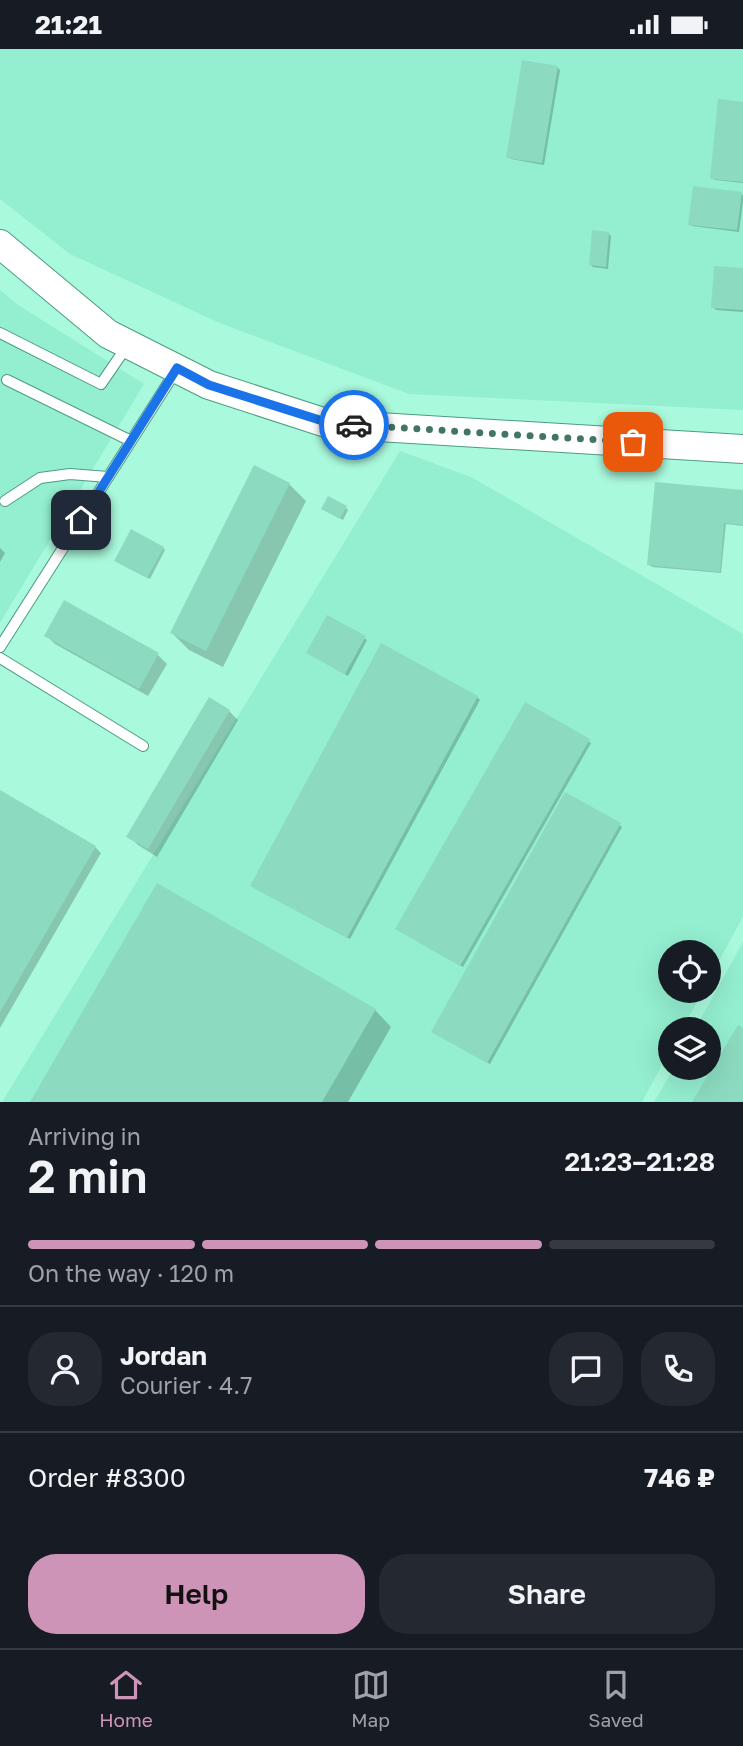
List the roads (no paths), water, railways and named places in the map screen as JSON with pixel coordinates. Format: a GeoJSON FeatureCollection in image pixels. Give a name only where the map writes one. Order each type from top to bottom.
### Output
{"type":"FeatureCollection","features":[{"type":"Feature","properties":{"kind":"street"},"geometry":{"type":"LineString","coordinates":[[0,244],[108,334],[209,385],[329,423],[743,449]]}},
{"type":"Feature","properties":{"kind":"lane"},"geometry":{"type":"LineString","coordinates":[[0,333],[101,384],[128,344]]}},
{"type":"Feature","properties":{"kind":"lane"},"geometry":{"type":"LineString","coordinates":[[0,647],[177,368]]}},
{"type":"Feature","properties":{"kind":"lane"},"geometry":{"type":"LineString","coordinates":[[8,380],[131,441]]}},
{"type":"Feature","properties":{"kind":"lane"},"geometry":{"type":"LineString","coordinates":[[5,501],[40,478],[70,474],[108,477]]}},
{"type":"Feature","properties":{"kind":"lane"},"geometry":{"type":"LineString","coordinates":[[0,658],[143,747]]}}]}
